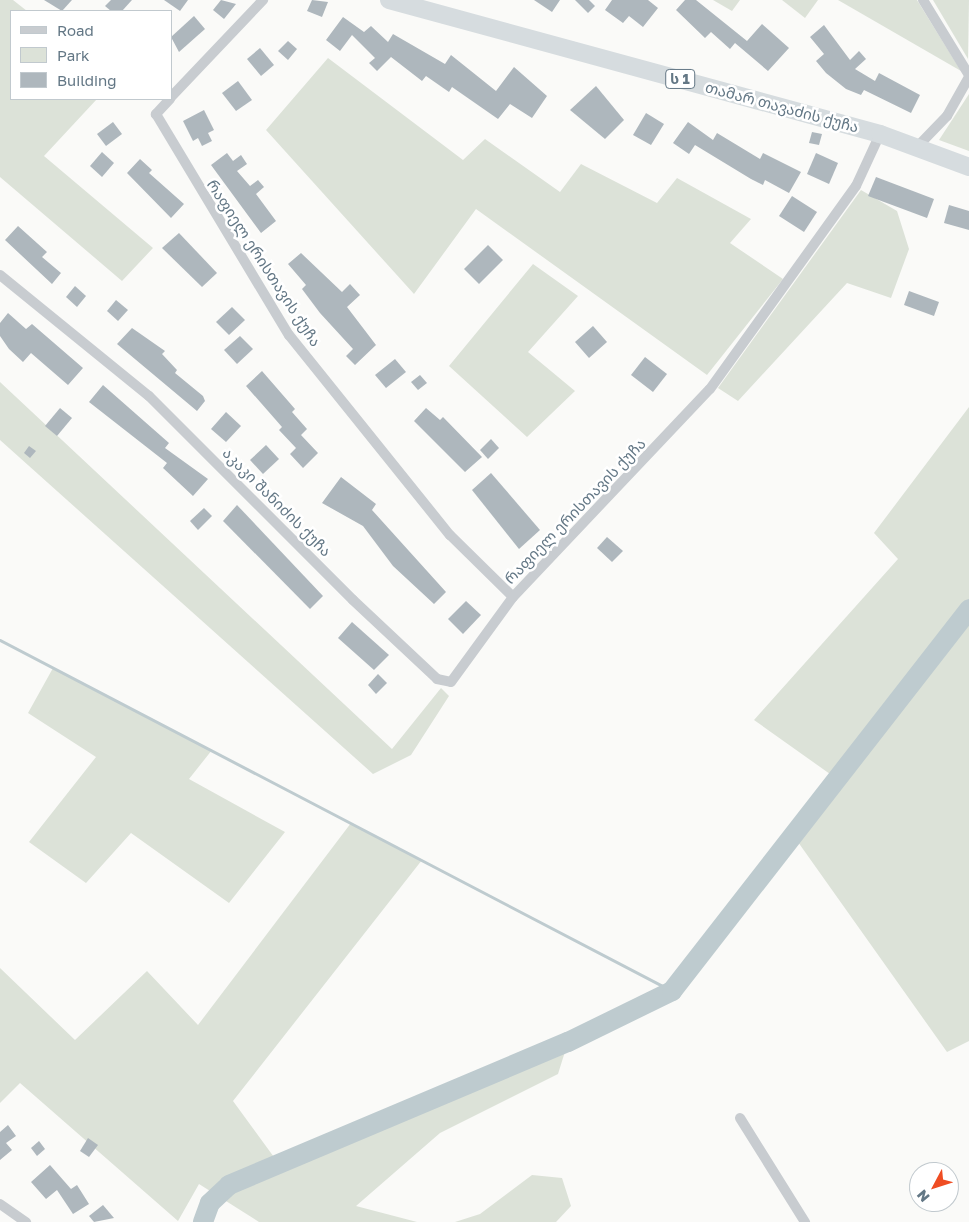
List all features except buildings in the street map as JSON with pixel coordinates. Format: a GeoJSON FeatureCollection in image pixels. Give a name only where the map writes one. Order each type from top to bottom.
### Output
{"type":"FeatureCollection","features":[{"type":"Feature","properties":{"kind":"highway","name":"თამარ თავაძის ქუჩა"},"geometry":{"type":"LineString","coordinates":[[389,0],[880,134],[918,146],[969,167]]}},
{"type":"Feature","properties":{"kind":"street","name":"რაფიელ ერისთავის ქუჩა"},"geometry":{"type":"LineString","coordinates":[[172,96],[262,0]]}},
{"type":"Feature","properties":{"kind":"street"},"geometry":{"type":"LineString","coordinates":[[918,146],[947,116],[969,76],[923,0]]}},
{"type":"Feature","properties":{"kind":"street","name":"რაფიელ ერისთავის ქუჩა"},"geometry":{"type":"LineString","coordinates":[[168,100],[156,114],[289,334],[450,535],[513,597],[710,389],[856,186],[880,134]]}},
{"type":"Feature","properties":{"kind":"street","name":"აკაკი შანიძის ქუჩა"},"geometry":{"type":"LineString","coordinates":[[0,274],[149,396],[437,679],[451,682],[513,597]]}},
{"type":"Feature","properties":{"kind":"street"},"geometry":{"type":"LineString","coordinates":[[740,1118],[805,1222]]}},
{"type":"Feature","properties":{"kind":"street"},"geometry":{"type":"LineString","coordinates":[[0,1204],[26,1222]]}},
{"type":"Feature","properties":{"kind":"green space"},"geometry":{"type":"Polygon","coordinates":[[[0,0],[13,0],[26,10],[10,10],[10,100],[96,100],[44,156],[153,248],[122,281],[0,177],[0,0]]]}},
{"type":"Feature","properties":{"kind":"green space"},"geometry":{"type":"Polygon","coordinates":[[[713,0],[740,0],[732,11],[713,0]]]}},
{"type":"Feature","properties":{"kind":"green space"},"geometry":{"type":"Polygon","coordinates":[[[782,0],[818,0],[805,18],[782,0]]]}},
{"type":"Feature","properties":{"kind":"green space"},"geometry":{"type":"Polygon","coordinates":[[[838,0],[917,0],[961,71],[838,0]]]}},
{"type":"Feature","properties":{"kind":"green space"},"geometry":{"type":"Polygon","coordinates":[[[933,0],[969,0],[968,59],[933,0]]]}},
{"type":"Feature","properties":{"kind":"green space"},"geometry":{"type":"Polygon","coordinates":[[[328,58],[463,160],[485,139],[560,192],[581,164],[657,203],[677,178],[751,219],[730,243],[783,279],[707,375],[476,209],[414,294],[266,130],[328,58]]]}},
{"type":"Feature","properties":{"kind":"green space"},"geometry":{"type":"Polygon","coordinates":[[[969,94],[969,151],[939,140],[969,94]]]}},
{"type":"Feature","properties":{"kind":"green space"},"geometry":{"type":"Polygon","coordinates":[[[861,190],[897,211],[909,249],[891,298],[847,283],[738,401],[718,388],[861,190]]]}},
{"type":"Feature","properties":{"kind":"green space"},"geometry":{"type":"Polygon","coordinates":[[[533,264],[578,296],[528,352],[575,391],[527,437],[449,366],[533,264]]]}},
{"type":"Feature","properties":{"kind":"green space"},"geometry":{"type":"Polygon","coordinates":[[[0,382],[392,749],[441,688],[449,696],[411,755],[373,774],[0,440],[0,382]]]}},
{"type":"Feature","properties":{"kind":"green space"},"geometry":{"type":"Polygon","coordinates":[[[969,407],[969,1041],[947,1052],[793,835],[837,779],[754,720],[898,559],[874,533],[969,407]]]}},
{"type":"Feature","properties":{"kind":"green space"},"geometry":{"type":"Polygon","coordinates":[[[53,668],[212,750],[189,779],[285,832],[229,903],[131,833],[86,883],[29,842],[96,757],[28,713],[53,668]]]}},
{"type":"Feature","properties":{"kind":"green space"},"geometry":{"type":"Polygon","coordinates":[[[351,823],[422,860],[233,1101],[279,1164],[568,1042],[558,1074],[440,1133],[356,1206],[417,1222],[259,1222],[199,1184],[178,1221],[20,1083],[0,1103],[0,968],[75,1040],[147,971],[198,1025],[351,823]]]}},
{"type":"Feature","properties":{"kind":"green space"},"geometry":{"type":"Polygon","coordinates":[[[532,1175],[562,1178],[571,1206],[556,1222],[455,1222],[480,1214],[532,1175]]]}},
{"type":"Feature","properties":{"kind":"waterway"},"geometry":{"type":"LineString","coordinates":[[203,1222],[210,1203],[229,1185],[568,1042],[672,991],[969,609]]}},
{"type":"Feature","properties":{"kind":"waterway"},"geometry":{"type":"LineString","coordinates":[[0,640],[672,991]]}}]}
